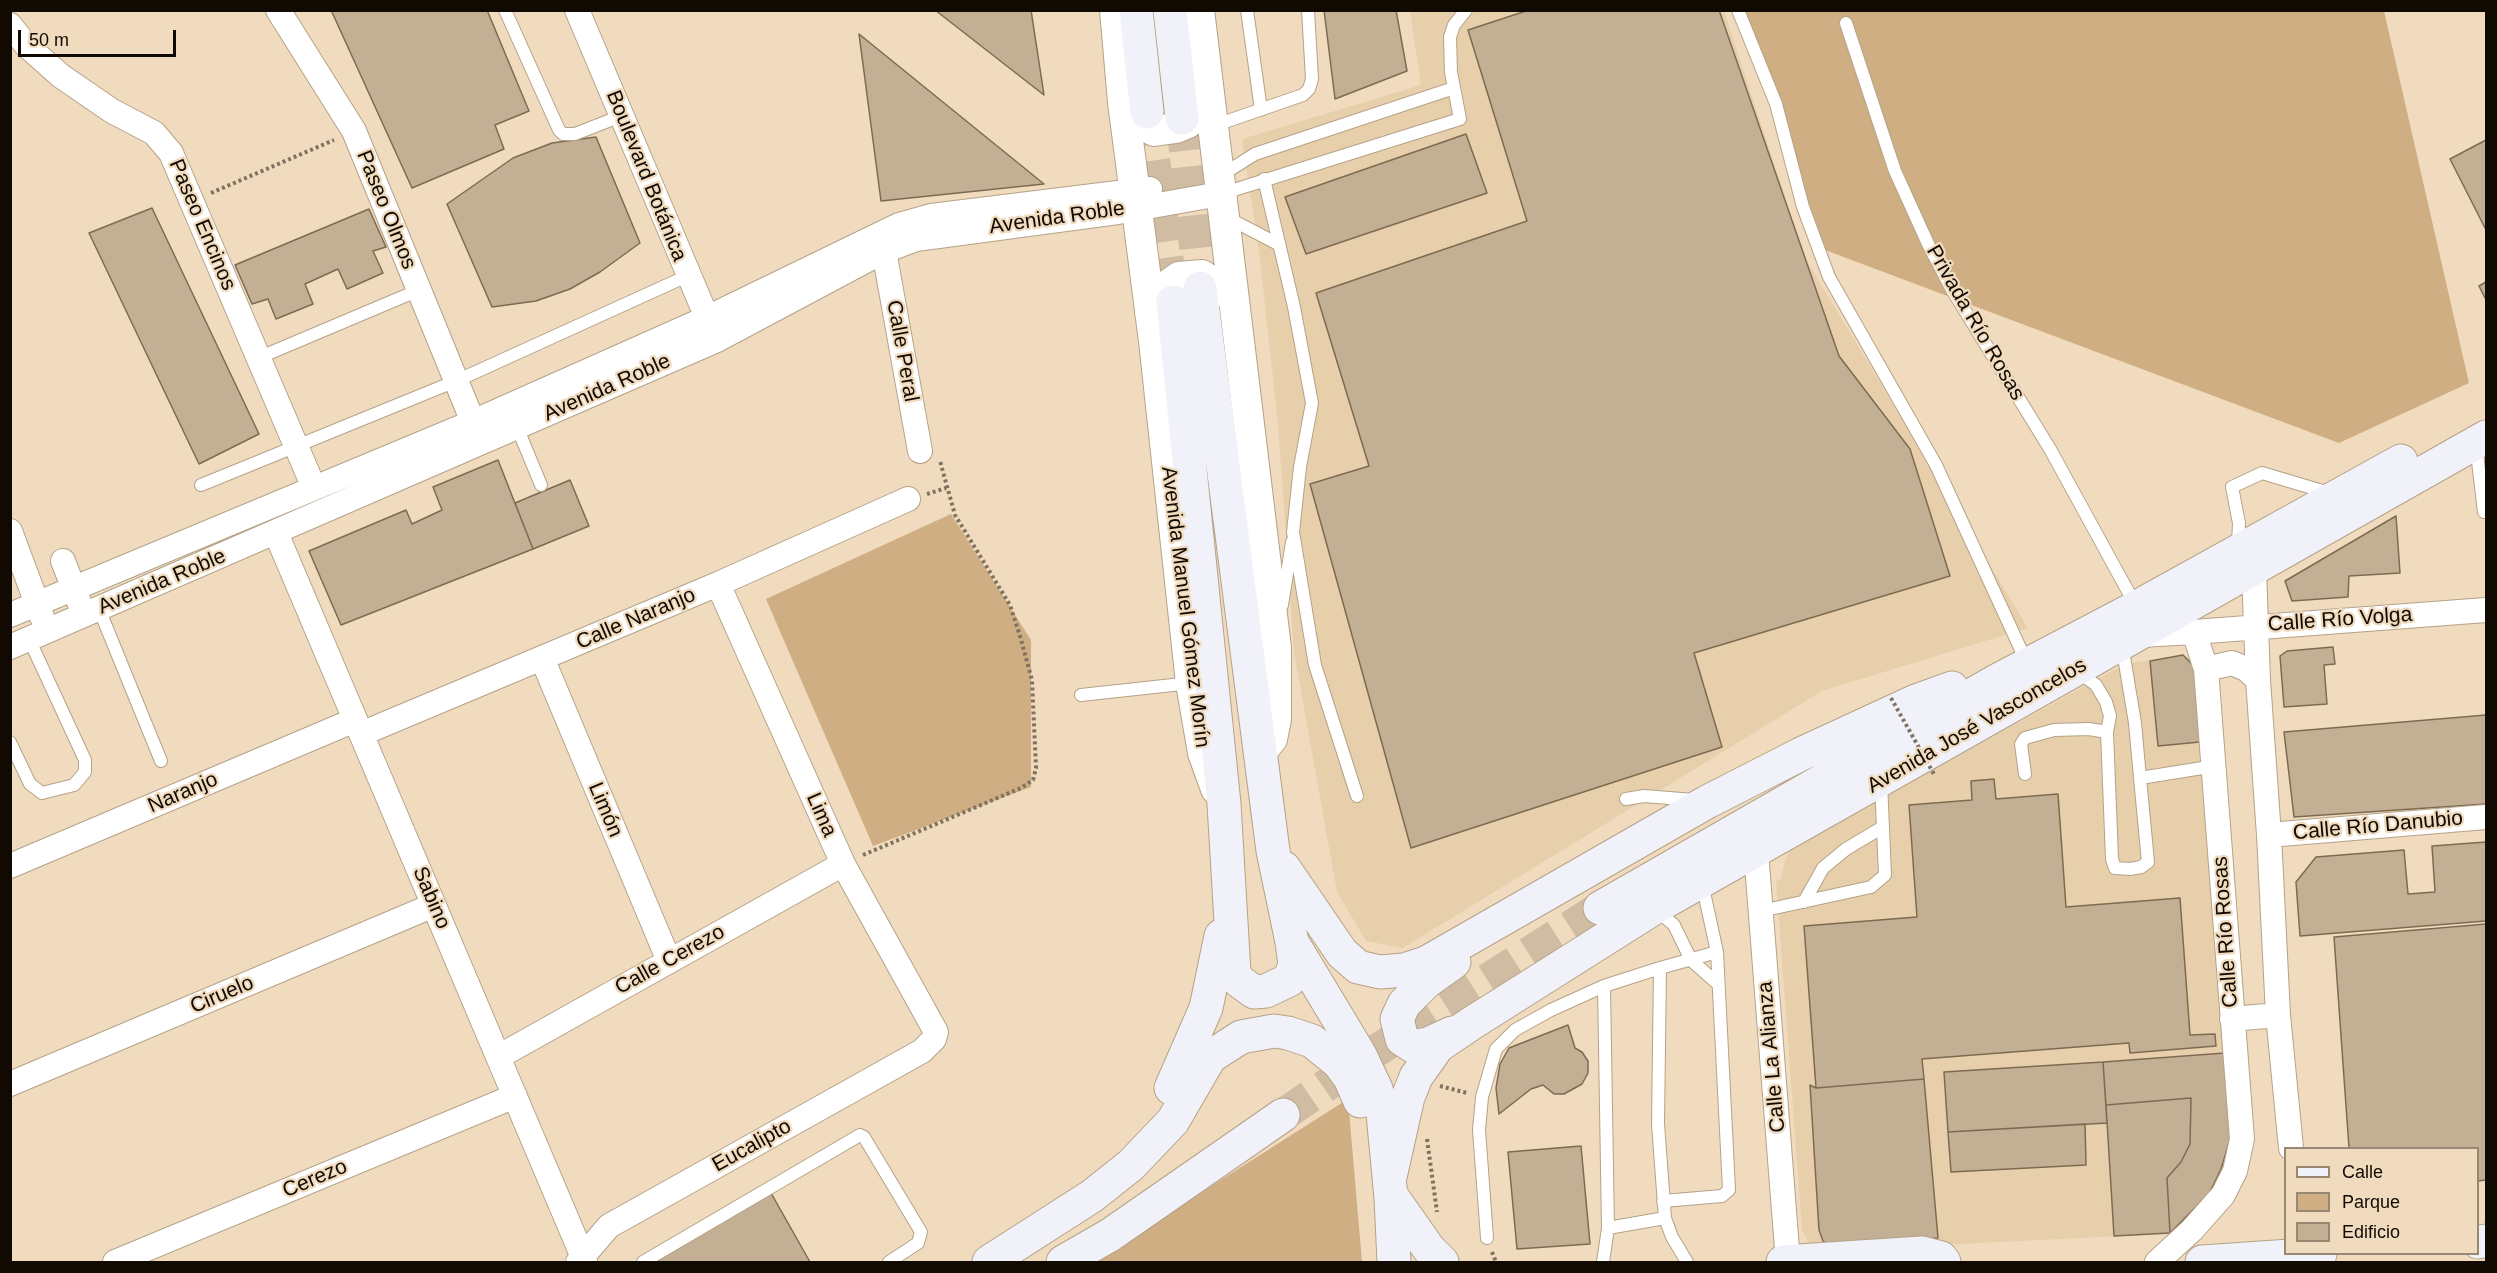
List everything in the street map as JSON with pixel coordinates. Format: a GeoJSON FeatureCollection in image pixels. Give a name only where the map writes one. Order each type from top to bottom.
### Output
{"type":"FeatureCollection","features":[{"type":"Feature","properties":{"kind":"main road","name":"Avenida Manuel Gómez Morín"},"geometry":{"type":"LineString","coordinates":[[1135,107],[1136,10]]}},
{"type":"Feature","properties":{"kind":"main road"},"geometry":{"type":"LineString","coordinates":[[1170,10],[1197,122]]}},
{"type":"Feature","properties":{"kind":"main road","name":"Avenida Manuel Gómez Morín"},"geometry":{"type":"LineString","coordinates":[[1174,301],[1261,752],[1273,851],[1292,942],[1360,1055],[1376,1089],[1383,1114],[1391,1187],[1394,1263]]}},
{"type":"Feature","properties":{"kind":"main road","name":"Avenida Manuel Gómez Morín"},"geometry":{"type":"LineString","coordinates":[[1174,301],[1224,804]]}},
{"type":"Feature","properties":{"kind":"main road","name":"Avenida José Vasconcelos"},"geometry":{"type":"LineString","coordinates":[[2246,561],[2339,495],[2487,412]]}},
{"type":"Feature","properties":{"kind":"main road","name":"Avenida José Vasconcelos"},"geometry":{"type":"LineString","coordinates":[[1472,1023],[1654,908],[2074,671],[2131,628],[2246,561],[2481,440]]}},
{"type":"Feature","properties":{"kind":"main road","name":"Avenida José Vasconcelos"},"geometry":{"type":"LineString","coordinates":[[1600,908],[2028,664],[2131,628]]}},
{"type":"Feature","properties":{"kind":"main road"},"geometry":{"type":"LineString","coordinates":[[1273,851],[1342,953],[1358,967],[1374,970],[1404,970],[1426,963],[1707,802],[1801,753],[1916,700],[1970,683],[1998,680]]}},
{"type":"Feature","properties":{"kind":"main road"},"geometry":{"type":"LineString","coordinates":[[1224,804],[1234,973],[1244,987],[1254,992],[1266,991],[1289,980],[1295,965],[1292,942]]}},
{"type":"Feature","properties":{"kind":"main road"},"geometry":{"type":"LineString","coordinates":[[1146,1148],[1206,1008],[1219,947],[1228,886]]}},
{"type":"Feature","properties":{"kind":"main road"},"geometry":{"type":"LineString","coordinates":[[1472,1023],[1428,1044],[1414,1047],[1402,1039],[1397,1019],[1404,1004],[1426,982],[1528,906]]}},
{"type":"Feature","properties":{"kind":"main road"},"geometry":{"type":"LineString","coordinates":[[1391,1187],[1407,1096],[1416,1077],[1438,1046],[1472,1023]]}},
{"type":"Feature","properties":{"kind":"main road"},"geometry":{"type":"LineString","coordinates":[[989,1263],[1092,1196],[1131,1165],[1173,1121],[1198,1072],[1210,1057],[1241,1037],[1258,1032],[1288,1033],[1312,1041],[1327,1051],[1350,1078],[1391,1187],[1429,1249],[1442,1263]]}},
{"type":"Feature","properties":{"kind":"main road"},"geometry":{"type":"LineString","coordinates":[[1063,1263],[1110,1234],[1282,1115]]}},
{"type":"Feature","properties":{"kind":"main road"},"geometry":{"type":"LineString","coordinates":[[1783,1263],[1922,1253],[1941,1258],[1944,1263]]}},
{"type":"Feature","properties":{"kind":"main road"},"geometry":{"type":"LineString","coordinates":[[2202,1263],[2307,1255]]}},
{"type":"Feature","properties":{"kind":"street","name":"Paseo Olmos"},"geometry":{"type":"LineString","coordinates":[[278,10],[354,131],[472,422]]}},
{"type":"Feature","properties":{"kind":"street","name":"Boulevard Botánica"},"geometry":{"type":"LineString","coordinates":[[577,10],[687,276],[717,340]]}},
{"type":"Feature","properties":{"kind":"street","name":"Avenida Manuel Gómez Morín"},"geometry":{"type":"LineString","coordinates":[[1114,10],[1135,107],[1135,200],[1174,301],[1191,683],[1208,772],[1224,804]]}},
{"type":"Feature","properties":{"kind":"street"},"geometry":{"type":"LineString","coordinates":[[1199,10],[1208,89],[1197,122],[1220,196],[1235,302],[1275,648],[1276,719],[1272,739],[1261,752]]}},
{"type":"Feature","properties":{"kind":"street","name":"Paseo Encinos"},"geometry":{"type":"LineString","coordinates":[[10,26],[26,45],[61,76],[112,111],[158,137],[171,153],[314,488]]}},
{"type":"Feature","properties":{"kind":"street"},"geometry":{"type":"LineString","coordinates":[[1135,107],[1145,126],[1163,131],[1188,123],[1195,117],[1208,89]]}},
{"type":"Feature","properties":{"kind":"street","name":"Avenida Roble"},"geometry":{"type":"LineString","coordinates":[[10,615],[472,422],[707,318],[879,233],[913,220],[932,216],[1135,200],[1220,196]]}},
{"type":"Feature","properties":{"kind":"street","name":"Avenida Roble"},"geometry":{"type":"LineString","coordinates":[[29,639],[717,340],[884,251],[916,238],[1135,200]]}},
{"type":"Feature","properties":{"kind":"street","name":"Calle Peral"},"geometry":{"type":"LineString","coordinates":[[884,251],[920,451]]}},
{"type":"Feature","properties":{"kind":"street"},"geometry":{"type":"LineString","coordinates":[[1174,301],[1164,286],[1179,277],[1191,274],[1210,279],[1235,302]]}},
{"type":"Feature","properties":{"kind":"street","name":"Calle Naranjo"},"geometry":{"type":"LineString","coordinates":[[358,727],[542,658],[718,584],[908,499]]}},
{"type":"Feature","properties":{"kind":"street"},"geometry":{"type":"LineString","coordinates":[[10,531],[37,604],[29,639]]}},
{"type":"Feature","properties":{"kind":"street","name":"Sabino"},"geometry":{"type":"LineString","coordinates":[[276,533],[515,1096],[582,1260]]}},
{"type":"Feature","properties":{"kind":"street"},"geometry":{"type":"LineString","coordinates":[[63,561],[74,589],[92,612]]}},
{"type":"Feature","properties":{"kind":"street"},"geometry":{"type":"LineString","coordinates":[[2246,561],[2256,626],[2278,1015],[2291,1147]]}},
{"type":"Feature","properties":{"kind":"street","name":"Lima"},"geometry":{"type":"LineString","coordinates":[[718,584],[843,864],[933,1023],[936,1032],[934,1039]]}},
{"type":"Feature","properties":{"kind":"street","name":"Calle Río Volga"},"geometry":{"type":"LineString","coordinates":[[2194,632],[2487,610]]}},
{"type":"Feature","properties":{"kind":"street"},"geometry":{"type":"LineString","coordinates":[[2131,628],[2194,632]]}},
{"type":"Feature","properties":{"kind":"street","name":"Calle Río Rosas"},"geometry":{"type":"LineString","coordinates":[[2157,1263],[2217,1202],[2235,1171],[2242,1139],[2206,669],[2194,632]]}},
{"type":"Feature","properties":{"kind":"street","name":"Limón"},"geometry":{"type":"LineString","coordinates":[[542,658],[669,961]]}},
{"type":"Feature","properties":{"kind":"street"},"geometry":{"type":"LineString","coordinates":[[2206,669],[2232,663],[2246,669],[2258,680]]}},
{"type":"Feature","properties":{"kind":"street","name":"Naranjo"},"geometry":{"type":"LineString","coordinates":[[10,866],[358,727]]}},
{"type":"Feature","properties":{"kind":"street","name":"Calle Río Danubio"},"geometry":{"type":"LineString","coordinates":[[2269,835],[2487,817]]}},
{"type":"Feature","properties":{"kind":"street","name":"Calle La Alianza"},"geometry":{"type":"LineString","coordinates":[[1756,851],[1788,1262]]}},
{"type":"Feature","properties":{"kind":"street","name":"Calle Cerezo"},"geometry":{"type":"LineString","coordinates":[[498,1057],[843,864]]}},
{"type":"Feature","properties":{"kind":"street","name":"Ciruelo"},"geometry":{"type":"LineString","coordinates":[[10,1084],[434,905]]}},
{"type":"Feature","properties":{"kind":"street"},"geometry":{"type":"LineString","coordinates":[[2232,1019],[2278,1015]]}},
{"type":"Feature","properties":{"kind":"street","name":"Eucalipto"},"geometry":{"type":"LineString","coordinates":[[582,1260],[609,1226],[922,1051],[934,1039]]}},
{"type":"Feature","properties":{"kind":"street","name":"Cerezo"},"geometry":{"type":"LineString","coordinates":[[115,1263],[515,1096]]}},
{"type":"Feature","properties":{"kind":"lane"},"geometry":{"type":"LineString","coordinates":[[505,10],[558,130],[563,134],[575,134],[621,116]]}},
{"type":"Feature","properties":{"kind":"lane"},"geometry":{"type":"LineString","coordinates":[[1247,10],[1261,110]]}},
{"type":"Feature","properties":{"kind":"lane"},"geometry":{"type":"LineString","coordinates":[[1197,122],[1261,110],[1303,94],[1311,86],[1308,10]]}},
{"type":"Feature","properties":{"kind":"lane"},"geometry":{"type":"LineString","coordinates":[[1220,196],[1264,179],[1460,120],[1454,88],[1450,37],[1454,25],[1466,10]]}},
{"type":"Feature","properties":{"kind":"lane"},"geometry":{"type":"LineString","coordinates":[[1738,10],[1776,105],[1803,207],[1828,278],[1936,465],[2028,664]]}},
{"type":"Feature","properties":{"kind":"lane","name":"Privada Río Rosas"},"geometry":{"type":"LineString","coordinates":[[1846,23],[1895,171],[1929,246],[2050,449],[2131,628],[2135,723],[2148,862],[2141,867],[2119,869],[2113,865],[2107,732]]}},
{"type":"Feature","properties":{"kind":"lane"},"geometry":{"type":"LineString","coordinates":[[1220,196],[1255,154],[1454,88]]}},
{"type":"Feature","properties":{"kind":"lane"},"geometry":{"type":"LineString","coordinates":[[1264,179],[1294,307],[1312,403],[1300,467],[1293,532],[1275,648]]}},
{"type":"Feature","properties":{"kind":"lane"},"geometry":{"type":"LineString","coordinates":[[1220,196],[1278,244]]}},
{"type":"Feature","properties":{"kind":"lane"},"geometry":{"type":"LineString","coordinates":[[201,485],[297,448],[456,381],[687,276]]}},
{"type":"Feature","properties":{"kind":"lane"},"geometry":{"type":"LineString","coordinates":[[258,358],[419,290]]}},
{"type":"Feature","properties":{"kind":"lane"},"geometry":{"type":"LineString","coordinates":[[517,428],[541,485]]}},
{"type":"Feature","properties":{"kind":"lane"},"geometry":{"type":"LineString","coordinates":[[2481,440],[2484,512]]}},
{"type":"Feature","properties":{"kind":"lane"},"geometry":{"type":"LineString","coordinates":[[2246,561],[2232,487],[2262,473],[2290,483],[2339,495]]}},
{"type":"Feature","properties":{"kind":"lane"},"geometry":{"type":"LineString","coordinates":[[1293,532],[1315,665],[1357,796]]}},
{"type":"Feature","properties":{"kind":"lane"},"geometry":{"type":"LineString","coordinates":[[92,612],[161,761]]}},
{"type":"Feature","properties":{"kind":"lane"},"geometry":{"type":"LineString","coordinates":[[10,742],[30,784],[42,793],[74,785],[85,772],[85,760],[29,639]]}},
{"type":"Feature","properties":{"kind":"lane"},"geometry":{"type":"LineString","coordinates":[[2025,774],[2021,744],[2025,738],[2054,730],[2089,729],[2107,732],[2110,716],[2096,685],[2074,671]]}},
{"type":"Feature","properties":{"kind":"lane"},"geometry":{"type":"LineString","coordinates":[[1082,695],[1191,683]]}},
{"type":"Feature","properties":{"kind":"lane"},"geometry":{"type":"LineString","coordinates":[[2140,778],[2215,766]]}},
{"type":"Feature","properties":{"kind":"lane"},"geometry":{"type":"LineString","coordinates":[[1761,911],[1871,887],[1885,875],[1881,780]]}},
{"type":"Feature","properties":{"kind":"lane"},"geometry":{"type":"LineString","coordinates":[[1626,799],[1644,796],[1707,802]]}},
{"type":"Feature","properties":{"kind":"lane"},"geometry":{"type":"LineString","coordinates":[[1804,902],[1823,868],[1846,849],[1883,827]]}},
{"type":"Feature","properties":{"kind":"lane"},"geometry":{"type":"LineString","coordinates":[[1664,1200],[1722,1196],[1729,1190],[1717,952],[1702,882]]}},
{"type":"Feature","properties":{"kind":"lane"},"geometry":{"type":"LineString","coordinates":[[1654,908],[1674,925],[1691,960],[1718,984]]}},
{"type":"Feature","properties":{"kind":"lane"},"geometry":{"type":"LineString","coordinates":[[1487,1238],[1479,1130],[1482,1097],[1496,1049],[1515,1030],[1551,1010],[1604,986],[1717,952]]}},
{"type":"Feature","properties":{"kind":"lane"},"geometry":{"type":"LineString","coordinates":[[1660,968],[1658,1124],[1665,1218],[1672,1237],[1687,1263]]}},
{"type":"Feature","properties":{"kind":"lane"},"geometry":{"type":"LineString","coordinates":[[1603,1263],[1608,1228],[1604,986]]}},
{"type":"Feature","properties":{"kind":"lane"},"geometry":{"type":"LineString","coordinates":[[643,1263],[860,1136],[864,1137],[922,1235],[918,1243],[889,1263]]}},
{"type":"Feature","properties":{"kind":"lane"},"geometry":{"type":"LineString","coordinates":[[1608,1228],[1665,1218]]}},
{"type":"Feature","properties":{"kind":"path"},"geometry":{"type":"LineString","coordinates":[[192,201],[354,131]]}},
{"type":"Feature","properties":{"kind":"path"},"geometry":{"type":"LineString","coordinates":[[843,864],[1021,788],[1034,780],[1036,768],[1032,680],[1010,605],[955,515],[936,447],[920,451]]}},
{"type":"Feature","properties":{"kind":"path"},"geometry":{"type":"LineString","coordinates":[[1891,698],[1935,776]]}},
{"type":"Feature","properties":{"kind":"path"},"geometry":{"type":"LineString","coordinates":[[1432,1083],[1482,1097]]}},
{"type":"Feature","properties":{"kind":"path"},"geometry":{"type":"LineString","coordinates":[[1427,1137],[1438,1220]]}},
{"type":"Feature","properties":{"kind":"shaded area"},"geometry":{"type":"Polygon","coordinates":[[[1410,11],[1724,11],[1805,258],[2028,628],[1822,691],[1403,948],[1366,941],[1337,892],[1294,652],[1278,424],[1259,251],[1242,139],[1421,85],[1410,11]]]}},
{"type":"Feature","properties":{"kind":"shaded area"},"geometry":{"type":"Polygon","coordinates":[[[2183,655],[2194,666],[2231,1136],[2221,1169],[2209,1194],[2190,1216],[2170,1233],[2163,1234],[1959,1244],[1811,1247],[1802,1230],[1776,881],[1781,879],[1785,860],[1793,846],[2116,669],[2131,663],[2183,655]]]}},
{"type":"Feature","properties":{"kind":"green space"},"geometry":{"type":"Polygon","coordinates":[[[1744,11],[2384,11],[2469,383],[2339,443],[1825,250],[1744,11]]]}},
{"type":"Feature","properties":{"kind":"green space"},"geometry":{"type":"Polygon","coordinates":[[[951,514],[1031,640],[1031,787],[873,846],[766,599],[951,514]]]}},
{"type":"Feature","properties":{"kind":"green space"},"geometry":{"type":"Polygon","coordinates":[[[1348,1099],[1362,1262],[1092,1262],[1348,1099]]]}},
{"type":"Feature","properties":{"kind":"building"},"geometry":{"type":"Polygon","coordinates":[[[331,10],[487,10],[529,111],[495,125],[504,149],[412,188],[331,10]]]}},
{"type":"Feature","properties":{"kind":"building"},"geometry":{"type":"Polygon","coordinates":[[[935,10],[1031,10],[1044,95],[935,10]]]}},
{"type":"Feature","properties":{"kind":"building"},"geometry":{"type":"Polygon","coordinates":[[[1324,10],[1396,10],[1407,71],[1335,99],[1324,10]]]}},
{"type":"Feature","properties":{"kind":"building"},"geometry":{"type":"Polygon","coordinates":[[[1529,10],[1719,10],[1839,356],[1910,449],[1950,576],[1694,653],[1722,747],[1411,848],[1310,484],[1369,466],[1316,293],[1527,221],[1468,30],[1529,10]]]}},
{"type":"Feature","properties":{"kind":"building"},"geometry":{"type":"Polygon","coordinates":[[[859,34],[1044,184],[881,201],[859,34]]]}},
{"type":"Feature","properties":{"kind":"building"},"geometry":{"type":"Polygon","coordinates":[[[1466,134],[1487,193],[1306,254],[1285,197],[1466,134]]]}},
{"type":"Feature","properties":{"kind":"building"},"geometry":{"type":"Polygon","coordinates":[[[596,137],[640,243],[600,272],[570,289],[536,301],[492,307],[447,204],[513,158],[552,143],[596,137]]]}},
{"type":"Feature","properties":{"kind":"building"},"geometry":{"type":"Polygon","coordinates":[[[2486,140],[2486,230],[2450,159],[2486,140]]]}},
{"type":"Feature","properties":{"kind":"building"},"geometry":{"type":"Polygon","coordinates":[[[152,208],[259,434],[199,464],[89,233],[152,208]]]}},
{"type":"Feature","properties":{"kind":"building"},"geometry":{"type":"Polygon","coordinates":[[[369,209],[386,247],[373,251],[383,273],[347,289],[338,269],[305,284],[313,304],[276,319],[268,299],[252,304],[235,265],[369,209]]]}},
{"type":"Feature","properties":{"kind":"building"},"geometry":{"type":"Polygon","coordinates":[[[2486,282],[2486,300],[2479,286],[2486,282]]]}},
{"type":"Feature","properties":{"kind":"building"},"geometry":{"type":"Polygon","coordinates":[[[498,460],[533,549],[341,625],[309,551],[406,510],[412,524],[442,510],[433,487],[498,460]]]}},
{"type":"Feature","properties":{"kind":"building"},"geometry":{"type":"Polygon","coordinates":[[[570,480],[589,526],[533,549],[515,503],[570,480]]]}},
{"type":"Feature","properties":{"kind":"building"},"geometry":{"type":"Polygon","coordinates":[[[2396,516],[2400,573],[2349,576],[2348,597],[2292,601],[2285,581],[2396,516]]]}},
{"type":"Feature","properties":{"kind":"building"},"geometry":{"type":"Polygon","coordinates":[[[2333,647],[2335,664],[2324,665],[2327,704],[2284,707],[2280,656],[2287,651],[2333,647]]]}},
{"type":"Feature","properties":{"kind":"building"},"geometry":{"type":"Polygon","coordinates":[[[2183,655],[2194,666],[2200,742],[2158,746],[2150,661],[2183,655]]]}},
{"type":"Feature","properties":{"kind":"building"},"geometry":{"type":"Polygon","coordinates":[[[2486,715],[2486,804],[2294,817],[2284,732],[2486,715]]]}},
{"type":"Feature","properties":{"kind":"building"},"geometry":{"type":"Polygon","coordinates":[[[1994,779],[1996,799],[2058,794],[2066,907],[2180,898],[2190,1035],[2215,1034],[2216,1046],[2130,1053],[2129,1043],[1922,1059],[1924,1079],[1816,1088],[1804,926],[1917,917],[1909,805],[1972,800],[1971,781],[1994,779]]]}},
{"type":"Feature","properties":{"kind":"building"},"geometry":{"type":"Polygon","coordinates":[[[2486,842],[2486,921],[2300,936],[2296,882],[2316,857],[2404,850],[2408,894],[2435,892],[2432,846],[2486,842]]]}},
{"type":"Feature","properties":{"kind":"building"},"geometry":{"type":"Polygon","coordinates":[[[2486,924],[2486,1180],[2479,1181],[2479,1147],[2349,1147],[2334,937],[2486,924]]]}},
{"type":"Feature","properties":{"kind":"building"},"geometry":{"type":"Polygon","coordinates":[[[1568,1025],[1575,1048],[1582,1052],[1588,1061],[1588,1073],[1582,1084],[1564,1094],[1554,1094],[1543,1085],[1531,1089],[1499,1114],[1496,1088],[1500,1064],[1509,1048],[1568,1025]]]}},
{"type":"Feature","properties":{"kind":"building"},"geometry":{"type":"Polygon","coordinates":[[[2225,1053],[2231,1136],[2221,1169],[2209,1194],[2170,1233],[2167,1178],[2181,1162],[2190,1144],[2191,1098],[2106,1105],[2103,1062],[2225,1053]]]}},
{"type":"Feature","properties":{"kind":"building"},"geometry":{"type":"Polygon","coordinates":[[[2103,1062],[2107,1123],[1948,1132],[1944,1072],[2103,1062]]]}},
{"type":"Feature","properties":{"kind":"building"},"geometry":{"type":"Polygon","coordinates":[[[1924,1079],[1938,1238],[1831,1247],[1823,1241],[1819,1230],[1810,1085],[1816,1088],[1924,1079]]]}},
{"type":"Feature","properties":{"kind":"building"},"geometry":{"type":"Polygon","coordinates":[[[2191,1098],[2190,1144],[2181,1162],[2167,1178],[2170,1233],[2114,1236],[2106,1105],[2191,1098]]]}},
{"type":"Feature","properties":{"kind":"building"},"geometry":{"type":"Polygon","coordinates":[[[2085,1124],[2086,1165],[1951,1172],[1948,1132],[2085,1124]]]}},
{"type":"Feature","properties":{"kind":"building"},"geometry":{"type":"Polygon","coordinates":[[[1581,1146],[1590,1244],[1517,1249],[1508,1152],[1581,1146]]]}},
{"type":"Feature","properties":{"kind":"building"},"geometry":{"type":"Polygon","coordinates":[[[771,1193],[810,1262],[650,1262],[771,1193]]]}},
{"type":"Feature","properties":{"kind":"tunnel"},"geometry":{"type":"LineString","coordinates":[[1147,112],[1173,302]]}},
{"type":"Feature","properties":{"kind":"tunnel"},"geometry":{"type":"LineString","coordinates":[[1182,118],[1200,288]]}},
{"type":"Feature","properties":{"kind":"tunnel"},"geometry":{"type":"LineString","coordinates":[[1283,1115],[1379,1049],[1600,908]]}}]}
